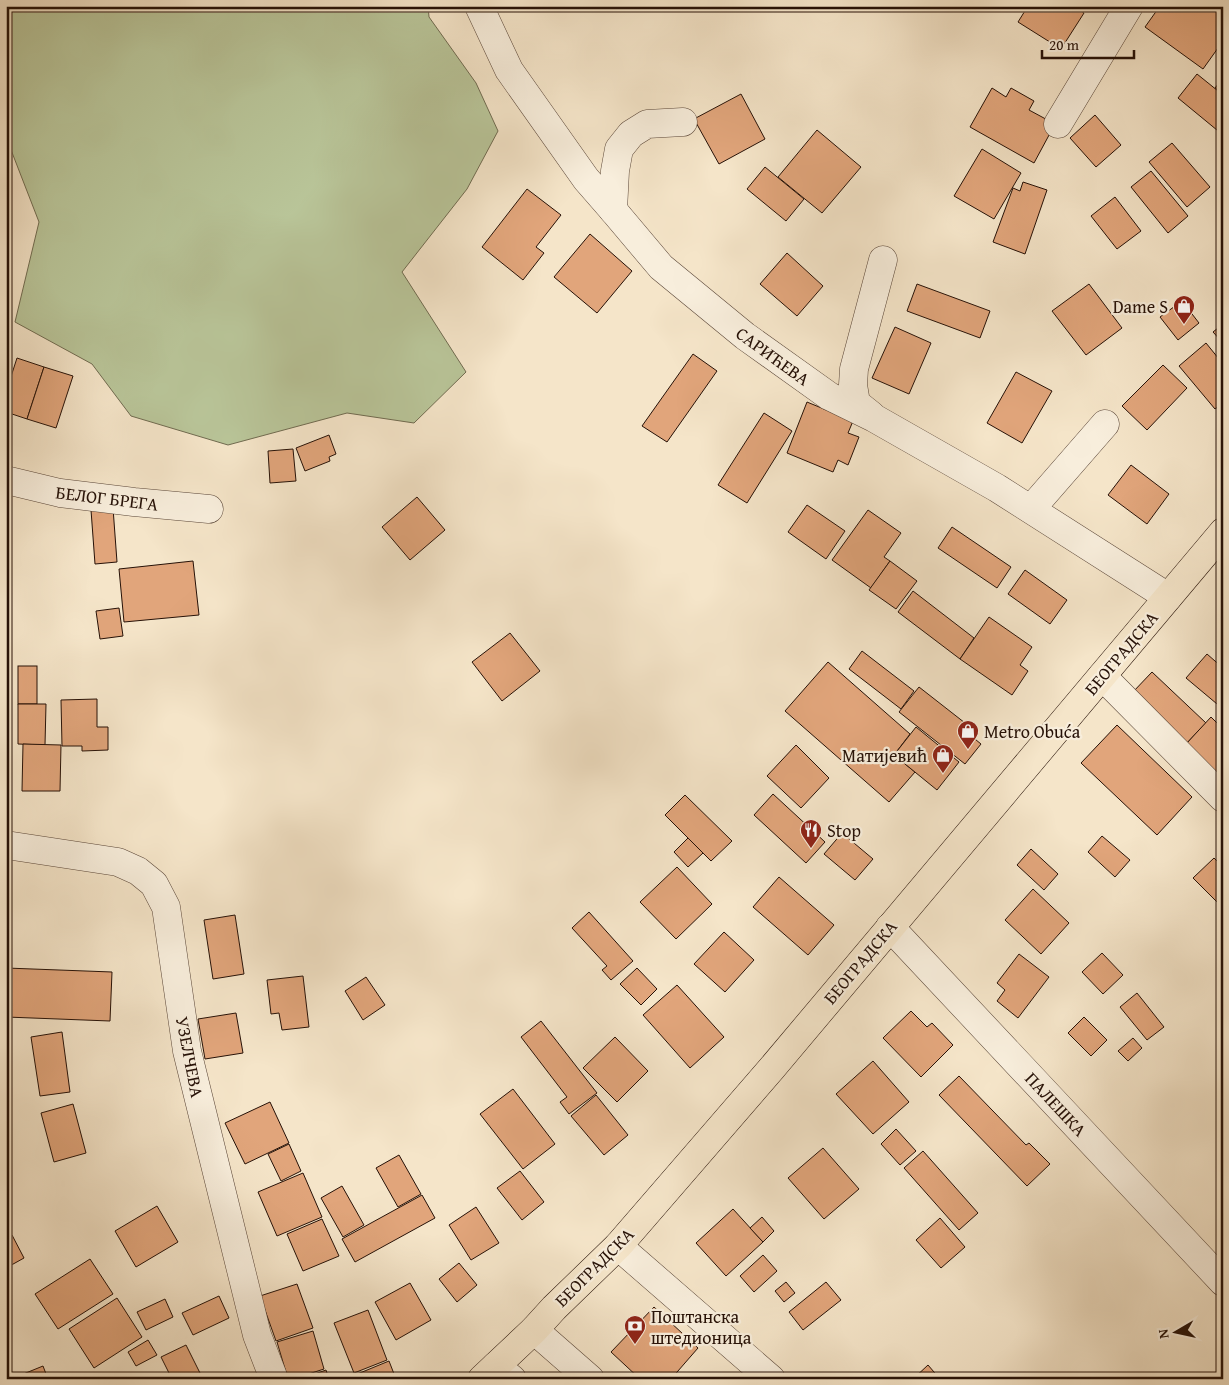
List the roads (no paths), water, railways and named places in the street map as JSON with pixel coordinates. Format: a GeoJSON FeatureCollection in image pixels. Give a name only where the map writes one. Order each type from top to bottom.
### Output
{"type":"FeatureCollection","features":[{"type":"Feature","properties":{"kind":"main road","name":"БЕОГРАДСКА"},"geometry":{"type":"LineString","coordinates":[[497,1374],[554,1308],[618,1246],[766,1075],[1223,532]]}},
{"type":"Feature","properties":{"kind":"street","name":"САРИЋЕВА"},"geometry":{"type":"LineString","coordinates":[[479,6],[509,70],[586,179],[661,267],[745,336],[829,396],[874,418],[997,488],[1168,597]]}},
{"type":"Feature","properties":{"kind":"street"},"geometry":{"type":"LineString","coordinates":[[1058,124],[1128,6]]}},
{"type":"Feature","properties":{"kind":"street"},"geometry":{"type":"LineString","coordinates":[[613,210],[614,171],[619,149],[631,134],[648,124],[683,122]]}},
{"type":"Feature","properties":{"kind":"street"},"geometry":{"type":"LineString","coordinates":[[874,418],[856,402],[852,385],[854,369],[883,260]]}},
{"type":"Feature","properties":{"kind":"street"},"geometry":{"type":"LineString","coordinates":[[1031,509],[1105,424]]}},
{"type":"Feature","properties":{"kind":"street","name":"БЕЛОГ БРЕГА"},"geometry":{"type":"LineString","coordinates":[[6,480],[60,494],[209,509]]}},
{"type":"Feature","properties":{"kind":"street"},"geometry":{"type":"LineString","coordinates":[[1102,676],[1223,798]]}},
{"type":"Feature","properties":{"kind":"street","name":"УЗЕЛЧЕВА"},"geometry":{"type":"LineString","coordinates":[[6,845],[118,862],[138,871],[154,884],[166,907],[187,1051],[257,1335],[274,1379]]}},
{"type":"Feature","properties":{"kind":"street","name":"ПАЛЕШКА"},"geometry":{"type":"LineString","coordinates":[[890,926],[1223,1282]]}},
{"type":"Feature","properties":{"kind":"street"},"geometry":{"type":"LineString","coordinates":[[618,1246],[771,1379]]}},
{"type":"Feature","properties":{"kind":"street"},"geometry":{"type":"LineString","coordinates":[[534,1330],[590,1379]]}},
{"type":"Feature","properties":{"kind":"place","name":"Dame S"},"geometry":{"type":"Point","coordinates":[1184,325]}},
{"type":"Feature","properties":{"kind":"place","name":"Metro Obuća"},"geometry":{"type":"Point","coordinates":[968,750]}},
{"type":"Feature","properties":{"kind":"place","name":"Матијевић"},"geometry":{"type":"Point","coordinates":[943,774]}},
{"type":"Feature","properties":{"kind":"place","name":"Stop"},"geometry":{"type":"Point","coordinates":[811,849]}},
{"type":"Feature","properties":{"kind":"place","name":"Поштанска штедионица"},"geometry":{"type":"Point","coordinates":[635,1345]}}]}
